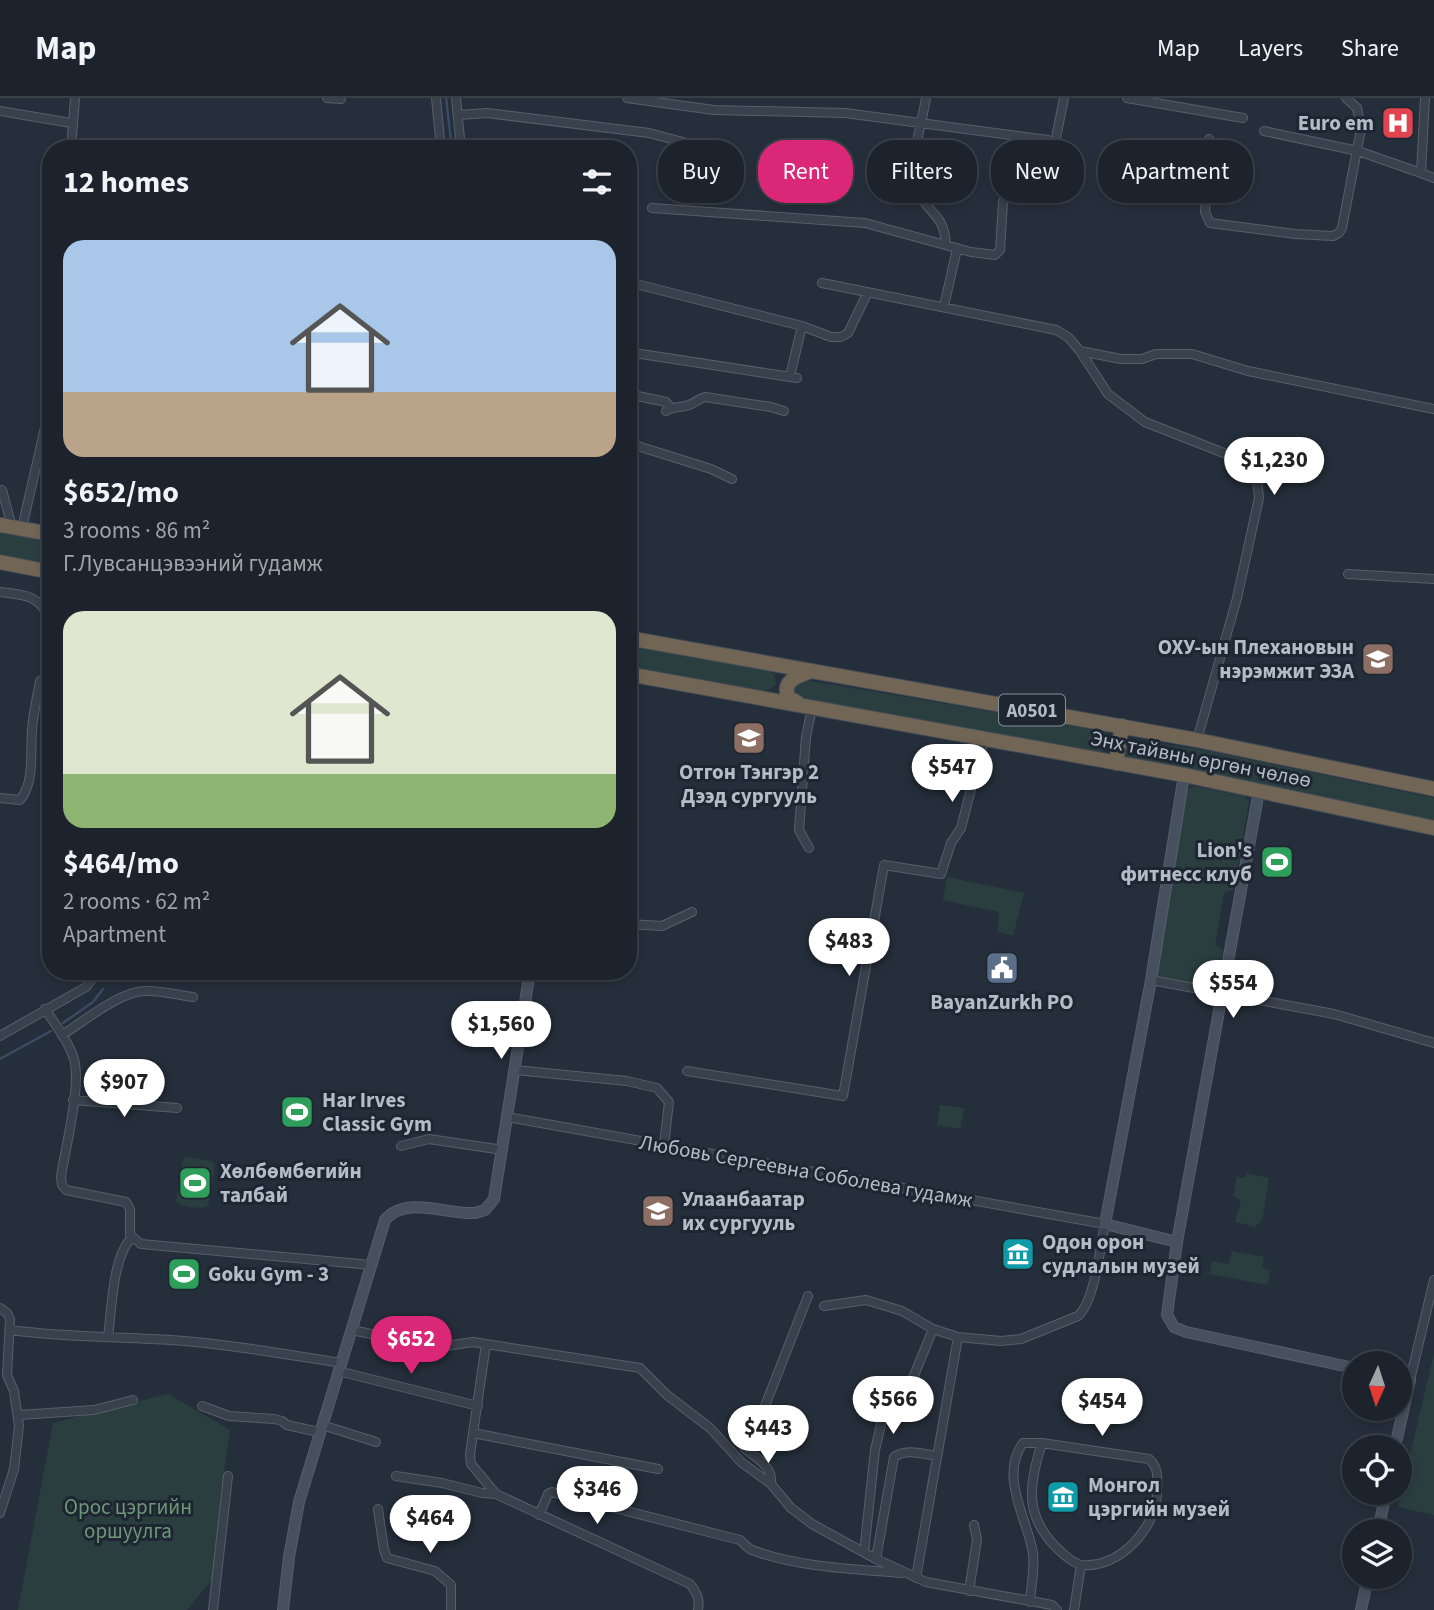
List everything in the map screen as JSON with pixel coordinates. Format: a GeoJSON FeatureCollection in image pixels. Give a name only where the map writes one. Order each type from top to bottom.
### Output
{"type":"FeatureCollection","features":[{"type":"Feature","properties":{"kind":"highway"},"geometry":{"type":"LineString","coordinates":[[11,527],[42,532]]}},
{"type":"Feature","properties":{"kind":"highway"},"geometry":{"type":"LineString","coordinates":[[0,562],[42,570]]}},
{"type":"Feature","properties":{"kind":"highway","name":"Энх тайвны өргөн чөлөө"},"geometry":{"type":"LineString","coordinates":[[637,640],[1197,740],[1434,789]]}},
{"type":"Feature","properties":{"kind":"highway"},"geometry":{"type":"LineString","coordinates":[[762,698],[775,694],[782,685],[779,672],[765,661]]}},
{"type":"Feature","properties":{"kind":"highway"},"geometry":{"type":"LineString","coordinates":[[807,707],[788,697],[787,686],[790,680],[812,671]]}},
{"type":"Feature","properties":{"kind":"highway","name":"Энх тайвны өргөн чөлөө"},"geometry":{"type":"LineString","coordinates":[[637,676],[1184,775],[1434,828]]}},
{"type":"Feature","properties":{"kind":"highway"},"geometry":{"type":"LineString","coordinates":[[1116,763],[1122,726]]}},
{"type":"Feature","properties":{"kind":"street"},"geometry":{"type":"LineString","coordinates":[[71,140],[75,98]]}},
{"type":"Feature","properties":{"kind":"street"},"geometry":{"type":"LineString","coordinates":[[327,98],[341,99]]}},
{"type":"Feature","properties":{"kind":"street"},"geometry":{"type":"LineString","coordinates":[[436,98],[439,140]]}},
{"type":"Feature","properties":{"kind":"street"},"geometry":{"type":"LineString","coordinates":[[456,98],[460,140]]}},
{"type":"Feature","properties":{"kind":"street"},"geometry":{"type":"LineString","coordinates":[[627,98],[714,110],[845,113],[1048,140]]}},
{"type":"Feature","properties":{"kind":"street"},"geometry":{"type":"LineString","coordinates":[[926,98],[914,156],[919,193],[942,223],[946,245]]}},
{"type":"Feature","properties":{"kind":"street"},"geometry":{"type":"LineString","coordinates":[[1056,140],[1064,98]]}},
{"type":"Feature","properties":{"kind":"street"},"geometry":{"type":"LineString","coordinates":[[1127,98],[1242,118]]}},
{"type":"Feature","properties":{"kind":"street"},"geometry":{"type":"LineString","coordinates":[[1209,139],[1205,212],[1208,222],[1215,225],[1333,236],[1341,232],[1358,151],[1361,120],[1357,108],[1346,98]]}},
{"type":"Feature","properties":{"kind":"street"},"geometry":{"type":"LineString","coordinates":[[1421,173],[1425,98]]}},
{"type":"Feature","properties":{"kind":"street"},"geometry":{"type":"LineString","coordinates":[[0,110],[71,122]]}},
{"type":"Feature","properties":{"kind":"street"},"geometry":{"type":"LineString","coordinates":[[458,115],[498,114],[649,133],[675,140]]}},
{"type":"Feature","properties":{"kind":"street"},"geometry":{"type":"LineString","coordinates":[[1264,131],[1358,151],[1434,178]]}},
{"type":"Feature","properties":{"kind":"street"},"geometry":{"type":"LineString","coordinates":[[652,208],[864,223],[957,249],[998,253],[1003,203]]}},
{"type":"Feature","properties":{"kind":"street"},"geometry":{"type":"LineString","coordinates":[[944,306],[957,249]]}},
{"type":"Feature","properties":{"kind":"street"},"geometry":{"type":"LineString","coordinates":[[822,283],[1056,330],[1068,337],[1080,351],[1108,394],[1145,422],[1239,459],[1250,467],[1257,480],[1259,498],[1242,573],[1197,740]]}},
{"type":"Feature","properties":{"kind":"street"},"geometry":{"type":"LineString","coordinates":[[637,284],[802,326],[831,337],[841,337],[848,333],[868,292]]}},
{"type":"Feature","properties":{"kind":"street"},"geometry":{"type":"LineString","coordinates":[[637,354],[794,377],[802,326]]}},
{"type":"Feature","properties":{"kind":"street"},"geometry":{"type":"LineString","coordinates":[[1080,351],[1121,359],[1142,359],[1156,354],[1192,354],[1248,371],[1434,408]]}},
{"type":"Feature","properties":{"kind":"street"},"geometry":{"type":"LineString","coordinates":[[637,395],[666,402],[668,410],[693,404],[705,397],[784,411]]}},
{"type":"Feature","properties":{"kind":"street"},"geometry":{"type":"LineString","coordinates":[[11,527],[42,438]]}},
{"type":"Feature","properties":{"kind":"street"},"geometry":{"type":"LineString","coordinates":[[637,446],[711,468],[732,479]]}},
{"type":"Feature","properties":{"kind":"street"},"geometry":{"type":"LineString","coordinates":[[2,490],[11,527]]}},
{"type":"Feature","properties":{"kind":"street"},"geometry":{"type":"LineString","coordinates":[[1348,574],[1434,579]]}},
{"type":"Feature","properties":{"kind":"street"},"geometry":{"type":"LineString","coordinates":[[0,592],[31,597],[42,605]]}},
{"type":"Feature","properties":{"kind":"street"},"geometry":{"type":"LineString","coordinates":[[0,798],[20,800],[25,793],[30,772],[32,727],[42,680]]}},
{"type":"Feature","properties":{"kind":"street"},"geometry":{"type":"LineString","coordinates":[[807,707],[799,830],[809,848]]}},
{"type":"Feature","properties":{"kind":"street"},"geometry":{"type":"LineString","coordinates":[[687,1071],[843,1096],[884,865],[941,874],[951,842],[961,828],[984,739]]}},
{"type":"Feature","properties":{"kind":"street"},"geometry":{"type":"LineString","coordinates":[[824,1306],[866,1300],[902,1311],[933,1329],[958,1337],[1012,1341],[1078,1316],[1084,1311],[1092,1287],[1105,1224],[1184,775]]}},
{"type":"Feature","properties":{"kind":"street"},"geometry":{"type":"LineString","coordinates":[[1259,791],[1177,1242],[1167,1315],[1174,1327],[1186,1332],[1342,1365]]}},
{"type":"Feature","properties":{"kind":"street"},"geometry":{"type":"LineString","coordinates":[[637,925],[662,926],[692,912]]}},
{"type":"Feature","properties":{"kind":"street"},"geometry":{"type":"LineString","coordinates":[[1150,979],[1334,1014],[1434,1042]]}},
{"type":"Feature","properties":{"kind":"street"},"geometry":{"type":"LineString","coordinates":[[0,1036],[86,987],[91,980]]}},
{"type":"Feature","properties":{"kind":"street"},"geometry":{"type":"LineString","coordinates":[[283,1610],[299,1502],[384,1224],[396,1210],[411,1207],[472,1214],[485,1210],[495,1196],[529,980]]}},
{"type":"Feature","properties":{"kind":"street"},"geometry":{"type":"LineString","coordinates":[[62,1035],[120,999],[137,992],[193,997]]}},
{"type":"Feature","properties":{"kind":"street"},"geometry":{"type":"LineString","coordinates":[[45,1009],[75,1062],[74,1100],[61,1174],[62,1185],[68,1191],[126,1202],[130,1209],[132,1237],[144,1244],[371,1265]]}},
{"type":"Feature","properties":{"kind":"street"},"geometry":{"type":"LineString","coordinates":[[515,1070],[627,1081],[657,1088],[669,1102],[664,1145]]}},
{"type":"Feature","properties":{"kind":"street"},"geometry":{"type":"LineString","coordinates":[[74,1100],[177,1108]]}},
{"type":"Feature","properties":{"kind":"street","name":"Любовь Сергеевна Соболева гудамж"},"geometry":{"type":"LineString","coordinates":[[508,1117],[1105,1224]]}},
{"type":"Feature","properties":{"kind":"street"},"geometry":{"type":"LineString","coordinates":[[401,1146],[429,1139],[503,1150]]}},
{"type":"Feature","properties":{"kind":"street"},"geometry":{"type":"LineString","coordinates":[[1105,1224],[1177,1242]]}},
{"type":"Feature","properties":{"kind":"street"},"geometry":{"type":"LineString","coordinates":[[108,1337],[118,1263],[125,1245],[132,1237]]}},
{"type":"Feature","properties":{"kind":"street"},"geometry":{"type":"LineString","coordinates":[[1412,1355],[1434,1280]]}},
{"type":"Feature","properties":{"kind":"street"},"geometry":{"type":"LineString","coordinates":[[771,1484],[772,1475],[768,1468],[744,1448],[744,1442],[765,1406],[808,1296]]}},
{"type":"Feature","properties":{"kind":"street"},"geometry":{"type":"LineString","coordinates":[[0,1308],[8,1315],[10,1330],[6,1375],[15,1391],[19,1415],[14,1469],[0,1513]]}},
{"type":"Feature","properties":{"kind":"street"},"geometry":{"type":"LineString","coordinates":[[864,1552],[875,1450],[886,1403],[891,1394],[914,1378],[933,1329]]}},
{"type":"Feature","properties":{"kind":"street"},"geometry":{"type":"LineString","coordinates":[[10,1330],[235,1347],[340,1367],[478,1406]]}},
{"type":"Feature","properties":{"kind":"street"},"geometry":{"type":"LineString","coordinates":[[352,1330],[439,1347],[468,1342],[640,1368],[661,1390],[710,1428],[748,1468],[771,1484],[791,1508],[812,1524],[876,1559],[940,1586],[1052,1605],[1057,1610]]}},
{"type":"Feature","properties":{"kind":"street"},"geometry":{"type":"LineString","coordinates":[[912,1576],[958,1337]]}},
{"type":"Feature","properties":{"kind":"street"},"geometry":{"type":"LineString","coordinates":[[486,1344],[470,1455],[471,1464],[496,1494]]}},
{"type":"Feature","properties":{"kind":"street"},"geometry":{"type":"LineString","coordinates":[[19,1415],[94,1410],[133,1400]]}},
{"type":"Feature","properties":{"kind":"street"},"geometry":{"type":"LineString","coordinates":[[202,1406],[229,1416],[274,1419],[287,1425],[321,1428],[376,1442]]}},
{"type":"Feature","properties":{"kind":"street"},"geometry":{"type":"LineString","coordinates":[[474,1433],[658,1469]]}},
{"type":"Feature","properties":{"kind":"street"},"geometry":{"type":"LineString","coordinates":[[1030,1602],[1033,1555],[1014,1482],[1017,1452],[1023,1443],[1042,1443],[1149,1459],[1158,1472],[1156,1500],[1149,1525],[1130,1547],[1105,1561],[1081,1565],[1064,1555],[1038,1525],[1030,1497],[1034,1467],[1042,1443]]}},
{"type":"Feature","properties":{"kind":"street"},"geometry":{"type":"LineString","coordinates":[[876,1559],[894,1457],[909,1451],[937,1456]]}},
{"type":"Feature","properties":{"kind":"street"},"geometry":{"type":"LineString","coordinates":[[213,1610],[228,1476]]}},
{"type":"Feature","properties":{"kind":"street"},"geometry":{"type":"LineString","coordinates":[[396,1476],[496,1494],[690,1584],[696,1591],[698,1610]]}},
{"type":"Feature","properties":{"kind":"street"},"geometry":{"type":"LineString","coordinates":[[539,1515],[548,1494],[552,1492],[740,1540],[748,1549],[787,1559],[912,1576]]}},
{"type":"Feature","properties":{"kind":"street"},"geometry":{"type":"LineString","coordinates":[[378,1509],[387,1558],[435,1572],[451,1585],[451,1610]]}},
{"type":"Feature","properties":{"kind":"street"},"geometry":{"type":"LineString","coordinates":[[969,1591],[977,1541],[974,1525]]}},
{"type":"Feature","properties":{"kind":"street"},"geometry":{"type":"LineString","coordinates":[[1074,1610],[1081,1565]]}},
{"type":"Feature","properties":{"kind":"street"},"geometry":{"type":"LineString","coordinates":[[1361,1610],[1365,1589]]}},
{"type":"Feature","properties":{"kind":"green space"},"geometry":{"type":"Polygon","coordinates":[[[0,533],[42,540],[42,562],[0,554],[0,533]]]}},
{"type":"Feature","properties":{"kind":"green space"},"geometry":{"type":"Polygon","coordinates":[[[637,647],[768,670],[774,674],[776,684],[769,690],[762,691],[637,669],[637,647]]]}},
{"type":"Feature","properties":{"kind":"green space"},"geometry":{"type":"Polygon","coordinates":[[[800,679],[1105,731],[1111,739],[1104,751],[1098,753],[799,700],[791,696],[793,683],[800,679]]]}},
{"type":"Feature","properties":{"kind":"green space"},"geometry":{"type":"Polygon","coordinates":[[[1128,742],[1199,749],[1434,798],[1434,820],[1131,760],[1124,753],[1128,742]]]}},
{"type":"Feature","properties":{"kind":"green space"},"geometry":{"type":"Polygon","coordinates":[[[1193,786],[1244,796],[1249,802],[1234,889],[1224,893],[1215,945],[1223,949],[1218,979],[1208,986],[1162,977],[1156,973],[1186,791],[1193,786]]]}},
{"type":"Feature","properties":{"kind":"green space"},"geometry":{"type":"Polygon","coordinates":[[[947,877],[1024,893],[1013,936],[998,932],[999,912],[943,900],[947,877]]]}},
{"type":"Feature","properties":{"kind":"green space"},"geometry":{"type":"Polygon","coordinates":[[[940,1105],[964,1108],[960,1129],[937,1125],[940,1105]]]}},
{"type":"Feature","properties":{"kind":"green space","name":"Хөлбөмбөгийн талбай"},"geometry":{"type":"Polygon","coordinates":[[[187,1157],[212,1161],[215,1165],[208,1206],[191,1207],[176,1201],[183,1159],[187,1157]]]}},
{"type":"Feature","properties":{"kind":"green space"},"geometry":{"type":"Polygon","coordinates":[[[1246,1173],[1269,1178],[1262,1221],[1255,1227],[1235,1222],[1241,1200],[1233,1196],[1237,1177],[1245,1178],[1246,1173]]]}},
{"type":"Feature","properties":{"kind":"green space"},"geometry":{"type":"Polygon","coordinates":[[[1232,1251],[1264,1257],[1262,1268],[1270,1270],[1268,1285],[1209,1274],[1212,1261],[1229,1264],[1232,1251]]]}},
{"type":"Feature","properties":{"kind":"green space"},"geometry":{"type":"Polygon","coordinates":[[[1434,1353],[1434,1515],[1398,1507],[1412,1505],[1412,1447],[1434,1353]]]}},
{"type":"Feature","properties":{"kind":"green space","name":"Орос цэргийн оршуулга"},"geometry":{"type":"Polygon","coordinates":[[[168,1394],[230,1430],[221,1492],[214,1577],[187,1610],[18,1610],[53,1423],[168,1394]]]}},
{"type":"Feature","properties":{"kind":"waterway"},"geometry":{"type":"LineString","coordinates":[[446,98],[451,140]]}},
{"type":"Feature","properties":{"kind":"waterway"},"geometry":{"type":"LineString","coordinates":[[63,1023],[93,1002],[103,989]]}},
{"type":"Feature","properties":{"kind":"waterway"},"geometry":{"type":"LineString","coordinates":[[0,1059],[51,1031]]}},
{"type":"Feature","properties":{"kind":"place","name":"Euro em"},"geometry":{"type":"Point","coordinates":[1398,123]}},
{"type":"Feature","properties":{"kind":"place","name":"ОХУ-ын Плехановын нэрэмжит ЭЗА"},"geometry":{"type":"Point","coordinates":[1378,659]}},
{"type":"Feature","properties":{"kind":"place","name":"Отгон Тэнгэр 2 Дээд сургууль"},"geometry":{"type":"Point","coordinates":[749,738]}},
{"type":"Feature","properties":{"kind":"place","name":"Lion's фитнесс клуб"},"geometry":{"type":"Point","coordinates":[1277,862]}},
{"type":"Feature","properties":{"kind":"place","name":"BayanZurkh PO"},"geometry":{"type":"Point","coordinates":[1002,968]}},
{"type":"Feature","properties":{"kind":"place","name":"Har Irves Classic Gym"},"geometry":{"type":"Point","coordinates":[297,1112]}},
{"type":"Feature","properties":{"kind":"place","name":"Хөлбөмбөгийн талбай"},"geometry":{"type":"Point","coordinates":[195,1183]}},
{"type":"Feature","properties":{"kind":"place","name":"Улаанбаатар их сургууль"},"geometry":{"type":"Point","coordinates":[658,1211]}},
{"type":"Feature","properties":{"kind":"place","name":"Одон орон судлалын музей"},"geometry":{"type":"Point","coordinates":[1018,1254]}},
{"type":"Feature","properties":{"kind":"place","name":"Goku Gym - 3"},"geometry":{"type":"Point","coordinates":[184,1274]}},
{"type":"Feature","properties":{"kind":"place","name":"Монгол цэргийн музей"},"geometry":{"type":"Point","coordinates":[1063,1497]}}]}
